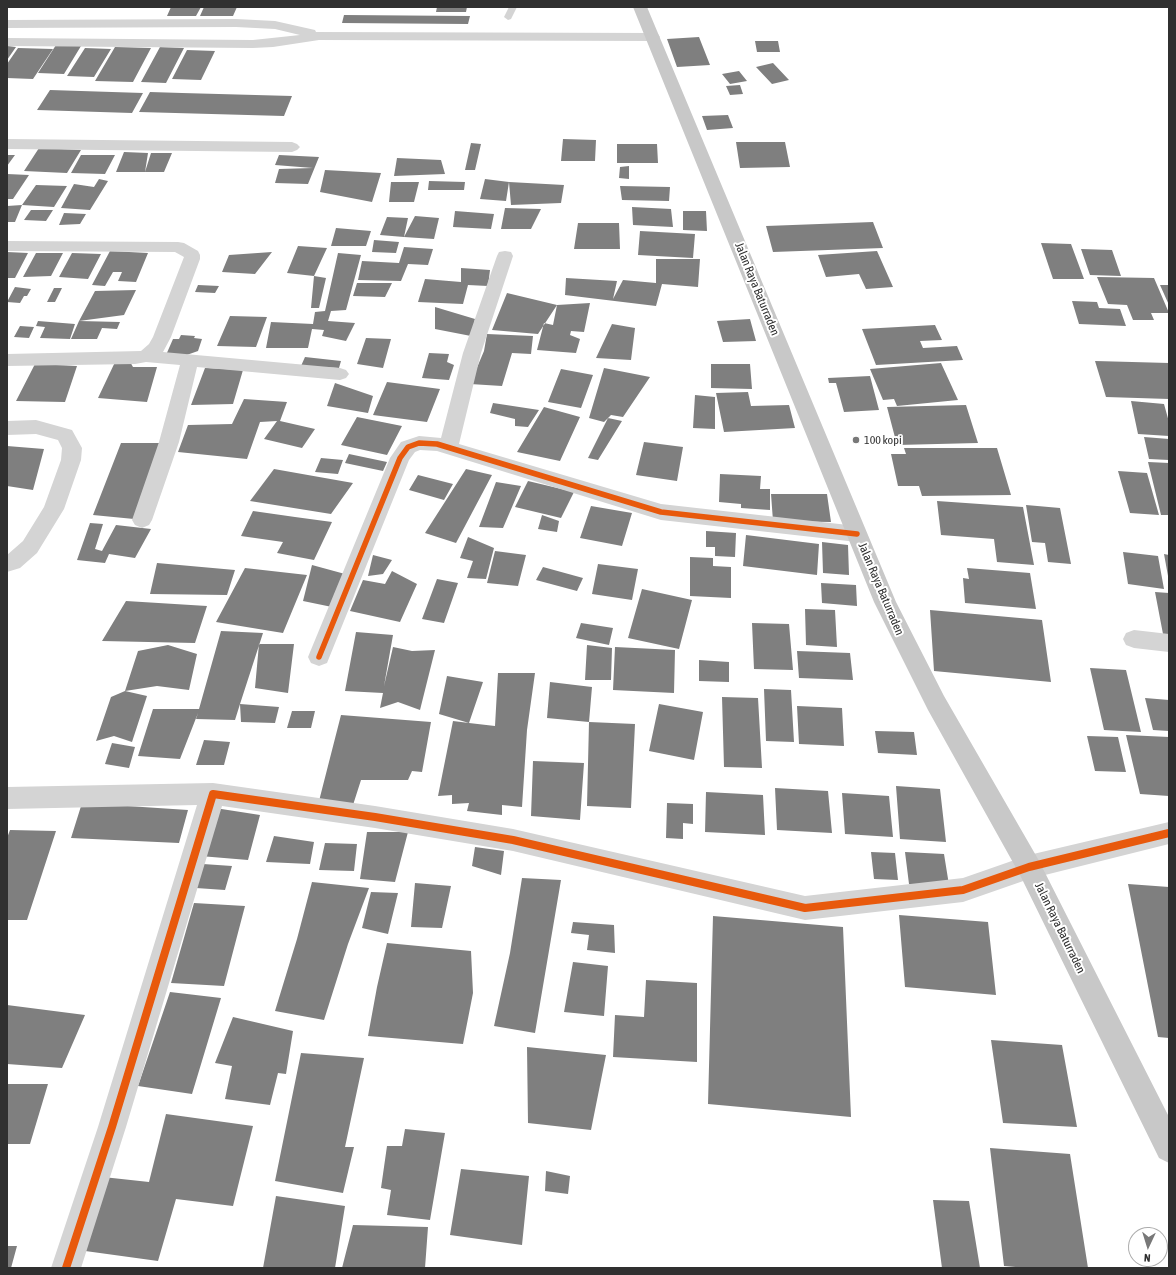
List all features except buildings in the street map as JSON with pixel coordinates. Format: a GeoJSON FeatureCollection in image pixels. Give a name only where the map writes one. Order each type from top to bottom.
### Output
{"type":"FeatureCollection","features":[{"type":"Feature","properties":{"kind":"main road","name":"Jalan Raya Baturraden"},"geometry":{"type":"LineString","coordinates":[[640,7],[886,602],[936,703],[1029,867],[1169,1148]]}},
{"type":"Feature","properties":{"kind":"street"},"geometry":{"type":"LineString","coordinates":[[7,24],[275,25],[319,36]]}},
{"type":"Feature","properties":{"kind":"street"},"geometry":{"type":"LineString","coordinates":[[236,44],[243,24]]}},
{"type":"Feature","properties":{"kind":"street"},"geometry":{"type":"LineString","coordinates":[[7,42],[236,44],[273,43],[319,36],[653,37]]}},
{"type":"Feature","properties":{"kind":"street"},"geometry":{"type":"LineString","coordinates":[[7,144],[292,147]]}},
{"type":"Feature","properties":{"kind":"street"},"geometry":{"type":"LineString","coordinates":[[7,246],[158,246],[178,247],[187,251],[192,255],[192,259],[162,337],[156,348],[146,356]]}},
{"type":"Feature","properties":{"kind":"street"},"geometry":{"type":"LineString","coordinates":[[448,447],[472,353],[505,256]]}},
{"type":"Feature","properties":{"kind":"street"},"geometry":{"type":"LineString","coordinates":[[7,360],[135,358],[146,356],[340,374]]}},
{"type":"Feature","properties":{"kind":"street"},"geometry":{"type":"LineString","coordinates":[[142,520],[169,442],[190,360]]}},
{"type":"Feature","properties":{"kind":"street"},"geometry":{"type":"LineString","coordinates":[[7,428],[36,428],[66,435],[72,448],[71,460],[54,509],[30,547],[13,562],[7,564]]}},
{"type":"Feature","properties":{"kind":"street"},"geometry":{"type":"LineString","coordinates":[[319,657],[372,523],[400,458],[408,447],[419,443],[437,444],[448,447],[661,512],[857,534]]}},
{"type":"Feature","properties":{"kind":"street"},"geometry":{"type":"LineString","coordinates":[[1134,639],[1169,643]]}},
{"type":"Feature","properties":{"kind":"street"},"geometry":{"type":"LineString","coordinates":[[66,1268],[112,1127],[213,794]]}},
{"type":"Feature","properties":{"kind":"street"},"geometry":{"type":"LineString","coordinates":[[7,798],[213,794],[375,816],[513,840],[805,908],[963,890],[1029,867],[1169,833]]}},
{"type":"Feature","properties":{"kind":"lane"},"geometry":{"type":"LineString","coordinates":[[508,17],[513,7]]}},
{"type":"Feature","properties":{"kind":"cycle path"},"geometry":{"type":"LineString","coordinates":[[319,657],[400,458],[408,447],[419,443],[437,444],[661,512],[857,534]]}},
{"type":"Feature","properties":{"kind":"cycle path"},"geometry":{"type":"LineString","coordinates":[[66,1268],[112,1127],[213,794],[375,817],[513,840],[805,908],[963,890],[1029,867],[1169,833]]}},
{"type":"Feature","properties":{"kind":"place","name":"100 kopi"},"geometry":{"type":"Point","coordinates":[856,440]}}]}
